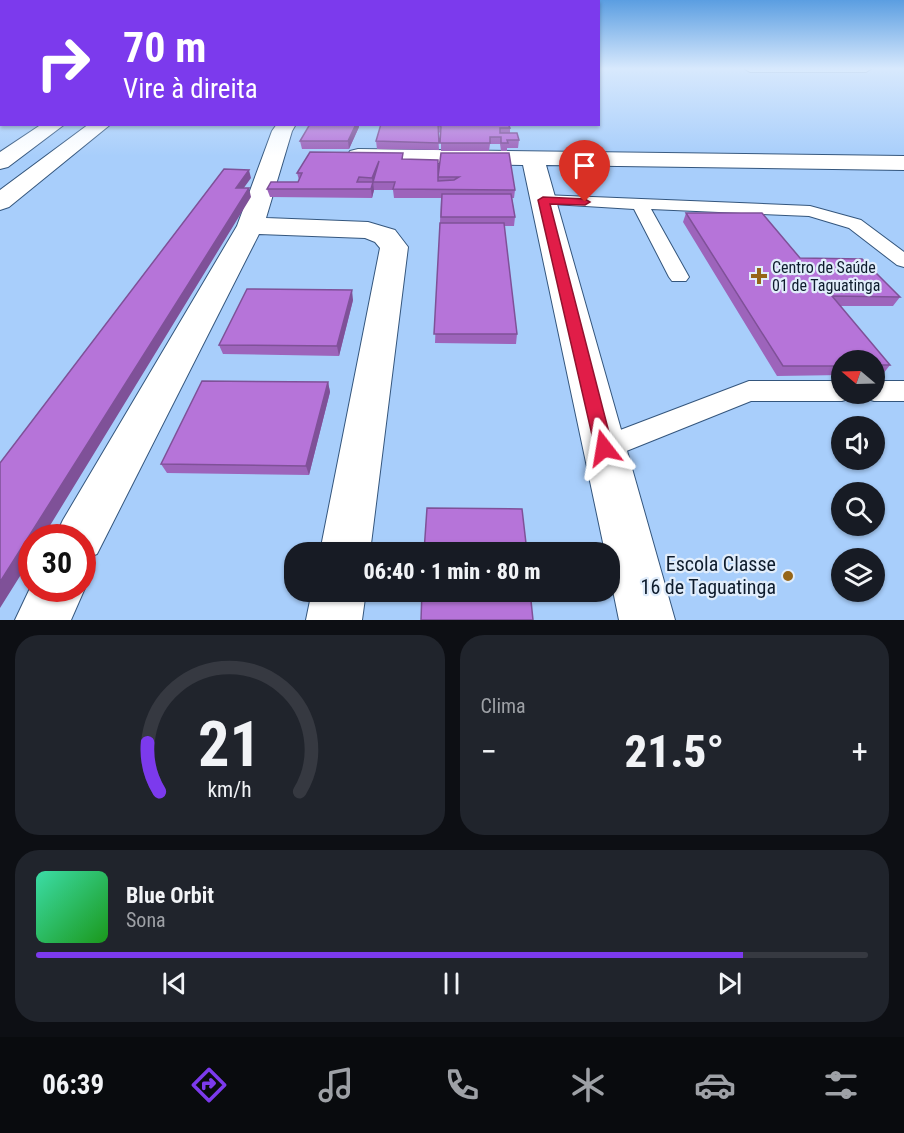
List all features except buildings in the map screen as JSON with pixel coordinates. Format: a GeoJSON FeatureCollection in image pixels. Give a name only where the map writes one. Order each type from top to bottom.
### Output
{"type":"FeatureCollection","features":[{"type":"Feature","properties":{"kind":"main road"},"geometry":{"type":"LineString","coordinates":[[0,162],[53,126]]}},
{"type":"Feature","properties":{"kind":"main road"},"geometry":{"type":"LineString","coordinates":[[0,202],[99,126]]}},
{"type":"Feature","properties":{"kind":"main road"},"geometry":{"type":"LineString","coordinates":[[87,524],[250,225],[286,126]]}},
{"type":"Feature","properties":{"kind":"main road"},"geometry":{"type":"LineString","coordinates":[[332,155],[904,163]]}},
{"type":"Feature","properties":{"kind":"main road"},"geometry":{"type":"LineString","coordinates":[[533,158],[647,620]]}},
{"type":"Feature","properties":{"kind":"main road"},"geometry":{"type":"LineString","coordinates":[[250,225],[368,230],[385,236],[394,247],[347,542]]}},
{"type":"Feature","properties":{"kind":"main road"},"geometry":{"type":"LineString","coordinates":[[44,620],[52,602]]}},
{"type":"Feature","properties":{"kind":"main road"},"geometry":{"type":"LineString","coordinates":[[334,620],[337,602]]}},
{"type":"Feature","properties":{"kind":"lane"},"geometry":{"type":"LineString","coordinates":[[543,200],[810,211],[855,224],[904,261]]}},
{"type":"Feature","properties":{"kind":"lane"},"geometry":{"type":"LineString","coordinates":[[640,204],[679,277]]}},
{"type":"Feature","properties":{"kind":"lane"},"geometry":{"type":"LineString","coordinates":[[604,448],[749,391],[831,391]]}},
{"type":"Feature","properties":{"kind":"lane"},"geometry":{"type":"LineString","coordinates":[[885,391],[904,391]]}},
{"type":"Feature","properties":{"kind":"place","name":"Centro de Saúde 01 de Taguatinga"},"geometry":{"type":"Point","coordinates":[759,276]}},
{"type":"Feature","properties":{"kind":"place","name":"Escola Classe 16 de Taguatinga"},"geometry":{"type":"Point","coordinates":[788,576]}},
{"type":"Feature","properties":{"kind":"route"},"geometry":{"type":"LineString","coordinates":[[585,202],[543,200],[604,448]]}}]}
